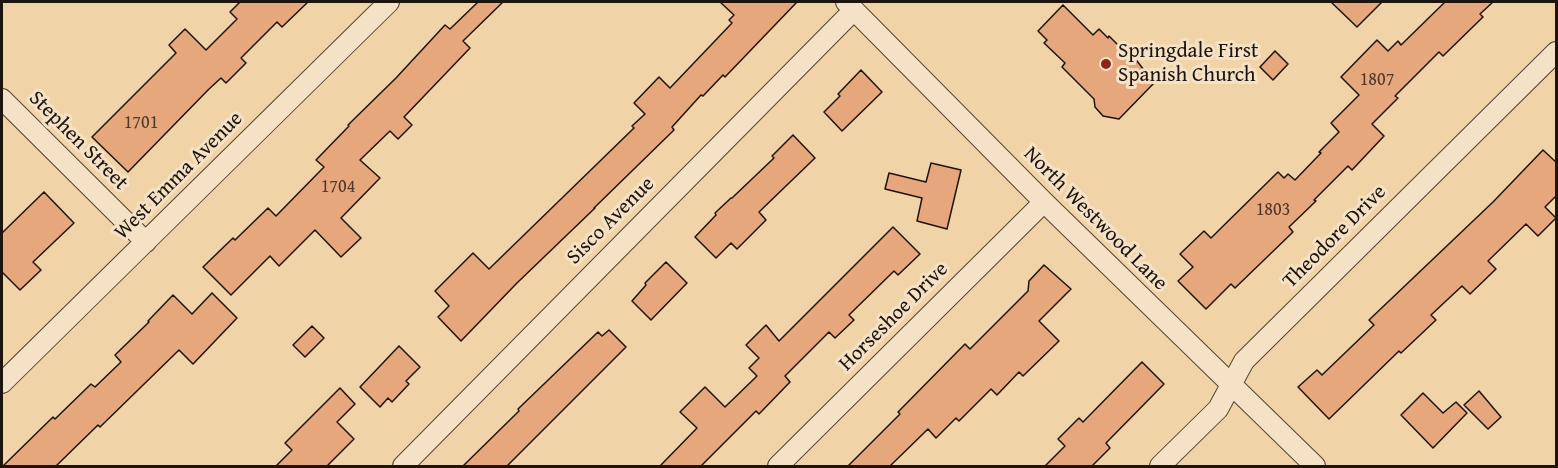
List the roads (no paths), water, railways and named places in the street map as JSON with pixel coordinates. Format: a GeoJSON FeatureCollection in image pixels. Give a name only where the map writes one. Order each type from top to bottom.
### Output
{"type":"FeatureCollection","features":[{"type":"Feature","properties":{"kind":"street","name":"West Emma Avenue"},"geometry":{"type":"LineString","coordinates":[[2,383],[389,2]]}},
{"type":"Feature","properties":{"kind":"street","name":"North Westwood Lane"},"geometry":{"type":"LineString","coordinates":[[850,6],[1044,202],[1315,466]]}},
{"type":"Feature","properties":{"kind":"street","name":"Sisco Avenue"},"geometry":{"type":"LineString","coordinates":[[403,466],[850,6]]}},
{"type":"Feature","properties":{"kind":"street","name":"Theodore Drive"},"geometry":{"type":"LineString","coordinates":[[1160,466],[1218,409],[1244,361],[1557,52]]}},
{"type":"Feature","properties":{"kind":"street","name":"Stephen Street"},"geometry":{"type":"LineString","coordinates":[[2,99],[146,242]]}},
{"type":"Feature","properties":{"kind":"street","name":"Horseshoe Drive"},"geometry":{"type":"LineString","coordinates":[[778,466],[1044,202]]}},
{"type":"Feature","properties":{"kind":"place","name":"Springdale First Spanish Church"},"geometry":{"type":"Point","coordinates":[1106,64]}}]}
